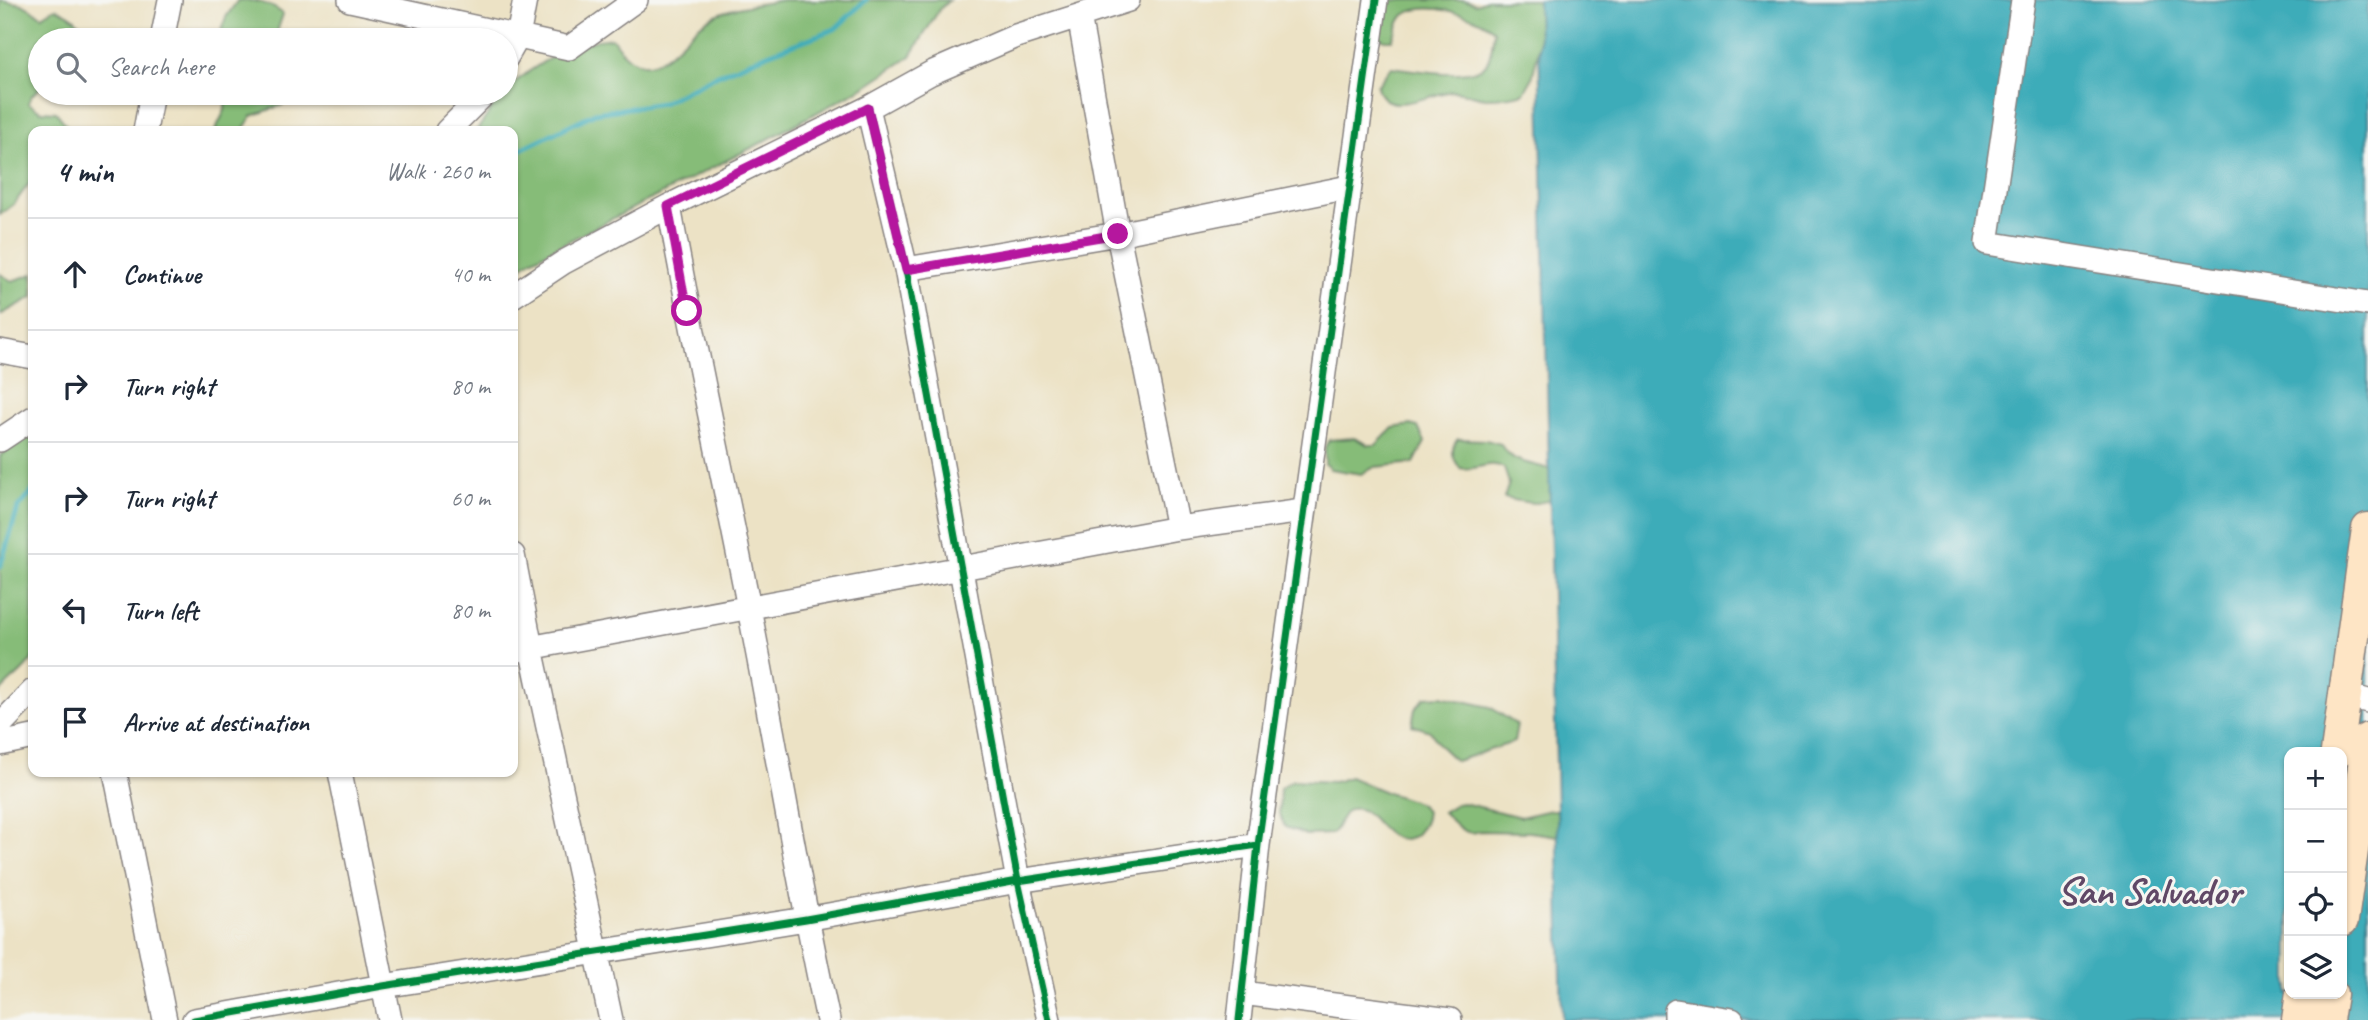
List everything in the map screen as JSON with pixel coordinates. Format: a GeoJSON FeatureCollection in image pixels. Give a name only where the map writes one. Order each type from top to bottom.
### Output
{"type":"FeatureCollection","features":[{"type":"Feature","properties":{"kind":"street"},"geometry":{"type":"LineString","coordinates":[[164,28],[170,0]]}},
{"type":"Feature","properties":{"kind":"street"},"geometry":{"type":"LineString","coordinates":[[350,0],[477,28]]}},
{"type":"Feature","properties":{"kind":"street"},"geometry":{"type":"LineString","coordinates":[[525,0],[518,37],[569,48],[636,0]]}},
{"type":"Feature","properties":{"kind":"street"},"geometry":{"type":"LineString","coordinates":[[518,293],[564,262],[668,206],[868,108],[931,73],[1016,36],[1128,0]]}},
{"type":"Feature","properties":{"kind":"street"},"geometry":{"type":"LineString","coordinates":[[1239,1020],[1258,845],[1376,0]]}},
{"type":"Feature","properties":{"kind":"street"},"geometry":{"type":"LineString","coordinates":[[2023,0],[1987,243],[2368,304]]}},
{"type":"Feature","properties":{"kind":"street"},"geometry":{"type":"LineString","coordinates":[[1079,16],[1118,234],[1178,528]]}},
{"type":"Feature","properties":{"kind":"street"},"geometry":{"type":"LineString","coordinates":[[146,126],[150,105]]}},
{"type":"Feature","properties":{"kind":"street"},"geometry":{"type":"LineString","coordinates":[[452,126],[473,105]]}},
{"type":"Feature","properties":{"kind":"street"},"geometry":{"type":"LineString","coordinates":[[868,108],[906,270],[1018,881],[1049,1020]]}},
{"type":"Feature","properties":{"kind":"street"},"geometry":{"type":"LineString","coordinates":[[906,270],[1118,234],[1349,187]]}},
{"type":"Feature","properties":{"kind":"street"},"geometry":{"type":"LineString","coordinates":[[668,206],[687,311],[749,608],[806,919],[828,1020]]}},
{"type":"Feature","properties":{"kind":"street"},"geometry":{"type":"LineString","coordinates":[[0,351],[28,355]]}},
{"type":"Feature","properties":{"kind":"street"},"geometry":{"type":"LineString","coordinates":[[0,440],[28,421]]}},
{"type":"Feature","properties":{"kind":"street"},"geometry":{"type":"LineString","coordinates":[[522,650],[1178,528],[1303,511]]}},
{"type":"Feature","properties":{"kind":"street"},"geometry":{"type":"LineString","coordinates":[[2339,747],[2356,698],[2368,529]]}},
{"type":"Feature","properties":{"kind":"street"},"geometry":{"type":"LineString","coordinates":[[518,608],[522,650],[597,952],[611,1020]]}},
{"type":"Feature","properties":{"kind":"street"},"geometry":{"type":"LineString","coordinates":[[0,725],[28,696]]}},
{"type":"Feature","properties":{"kind":"street"},"geometry":{"type":"LineString","coordinates":[[0,744],[28,738]]}},
{"type":"Feature","properties":{"kind":"street"},"geometry":{"type":"LineString","coordinates":[[2347,885],[2368,739]]}},
{"type":"Feature","properties":{"kind":"street"},"geometry":{"type":"LineString","coordinates":[[116,777],[165,1020]]}},
{"type":"Feature","properties":{"kind":"street"},"geometry":{"type":"LineString","coordinates":[[341,777],[390,1020]]}},
{"type":"Feature","properties":{"kind":"street"},"geometry":{"type":"LineString","coordinates":[[194,1020],[383,986],[806,919],[1018,881],[1258,845]]}},
{"type":"Feature","properties":{"kind":"street"},"geometry":{"type":"LineString","coordinates":[[1242,993],[1450,1020]]}},
{"type":"Feature","properties":{"kind":"street"},"geometry":{"type":"LineString","coordinates":[[2298,1020],[2301,999]]}},
{"type":"Feature","properties":{"kind":"street"},"geometry":{"type":"LineString","coordinates":[[2327,1020],[2330,999]]}},
{"type":"Feature","properties":{"kind":"street"},"geometry":{"type":"LineString","coordinates":[[1676,1015],[1732,1020]]}},
{"type":"Feature","properties":{"kind":"green space"},"geometry":{"type":"Polygon","coordinates":[[[0,0],[22,4],[42,16],[55,8],[71,16],[82,28],[28,28],[28,105],[41,111],[56,112],[67,126],[28,126],[28,185],[14,204],[0,215],[0,0]]]}},
{"type":"Feature","properties":{"kind":"green space"},"geometry":{"type":"Polygon","coordinates":[[[238,0],[262,3],[283,14],[278,28],[222,28],[238,0]]]}},
{"type":"Feature","properties":{"kind":"green space"},"geometry":{"type":"Polygon","coordinates":[[[782,0],[949,0],[939,10],[911,56],[866,86],[761,143],[531,260],[518,269],[518,126],[479,126],[494,105],[518,105],[518,79],[569,49],[612,38],[627,56],[640,63],[652,63],[664,58],[712,17],[737,8],[782,0]]]}},
{"type":"Feature","properties":{"kind":"green space"},"geometry":{"type":"Polygon","coordinates":[[[1364,0],[1464,0],[1476,4],[1487,0],[1542,0],[1546,32],[1539,47],[1532,79],[1524,93],[1510,96],[1486,98],[1454,91],[1411,102],[1389,102],[1377,86],[1391,67],[1453,73],[1476,70],[1484,66],[1489,59],[1494,30],[1463,14],[1424,9],[1404,15],[1392,40],[1385,40],[1364,33],[1364,0]]]}},
{"type":"Feature","properties":{"kind":"green space"},"geometry":{"type":"Polygon","coordinates":[[[225,105],[282,105],[252,116],[245,126],[217,126],[225,105]]]}},
{"type":"Feature","properties":{"kind":"green space"},"geometry":{"type":"Polygon","coordinates":[[[0,274],[12,281],[28,276],[28,300],[0,315],[0,274]]]}},
{"type":"Feature","properties":{"kind":"green space"},"geometry":{"type":"Polygon","coordinates":[[[1410,425],[1418,427],[1425,442],[1414,463],[1375,467],[1361,474],[1330,469],[1325,464],[1325,447],[1329,440],[1354,438],[1369,445],[1376,445],[1393,428],[1410,425]]]}},
{"type":"Feature","properties":{"kind":"green space"},"geometry":{"type":"Polygon","coordinates":[[[28,433],[28,664],[0,692],[0,456],[28,433]]]}},
{"type":"Feature","properties":{"kind":"green space"},"geometry":{"type":"Polygon","coordinates":[[[1458,439],[1486,440],[1501,444],[1510,456],[1551,470],[1559,495],[1539,503],[1504,498],[1509,483],[1504,468],[1487,465],[1460,468],[1453,453],[1458,439]]]}},
{"type":"Feature","properties":{"kind":"green space"},"geometry":{"type":"Polygon","coordinates":[[[1441,696],[1490,707],[1517,725],[1514,742],[1456,761],[1440,746],[1430,731],[1412,725],[1415,709],[1425,697],[1441,696]]]}},
{"type":"Feature","properties":{"kind":"green space"},"geometry":{"type":"Polygon","coordinates":[[[1350,777],[1421,806],[1426,817],[1418,832],[1412,837],[1402,839],[1393,837],[1359,809],[1351,809],[1345,813],[1332,834],[1307,835],[1285,827],[1279,813],[1280,788],[1293,780],[1334,782],[1350,777]]]}},
{"type":"Feature","properties":{"kind":"green space"},"geometry":{"type":"Polygon","coordinates":[[[1463,803],[1521,817],[1551,810],[1567,810],[1572,838],[1530,832],[1464,831],[1443,812],[1463,803]]]}},
{"type":"Feature","properties":{"kind":"water"},"geometry":{"type":"Polygon","coordinates":[[[1538,0],[2368,0],[2368,1020],[1562,1020],[1538,0]]]}},
{"type":"Feature","properties":{"kind":"waterway"},"geometry":{"type":"LineString","coordinates":[[518,151],[595,113],[662,103],[711,78],[835,29],[866,0]]}},
{"type":"Feature","properties":{"kind":"waterway"},"geometry":{"type":"LineString","coordinates":[[0,567],[18,508],[28,497]]}},
{"type":"Feature","properties":{"kind":"cycle path"},"geometry":{"type":"LineString","coordinates":[[1239,1020],[1258,845],[1376,0]]}},
{"type":"Feature","properties":{"kind":"cycle path"},"geometry":{"type":"LineString","coordinates":[[868,108],[906,269],[1018,881],[1049,1020]]}},
{"type":"Feature","properties":{"kind":"cycle path"},"geometry":{"type":"LineString","coordinates":[[194,1020],[383,986],[806,919],[1018,881],[1258,845]]}},
{"type":"Feature","properties":{"kind":"district","name":"San Salvador"},"geometry":{"type":"Point","coordinates":[2149,891]}},
{"type":"Feature","properties":{"kind":"route"},"geometry":{"type":"LineString","coordinates":[[687,311],[668,206],[868,108],[906,270],[1118,234]]}}]}
